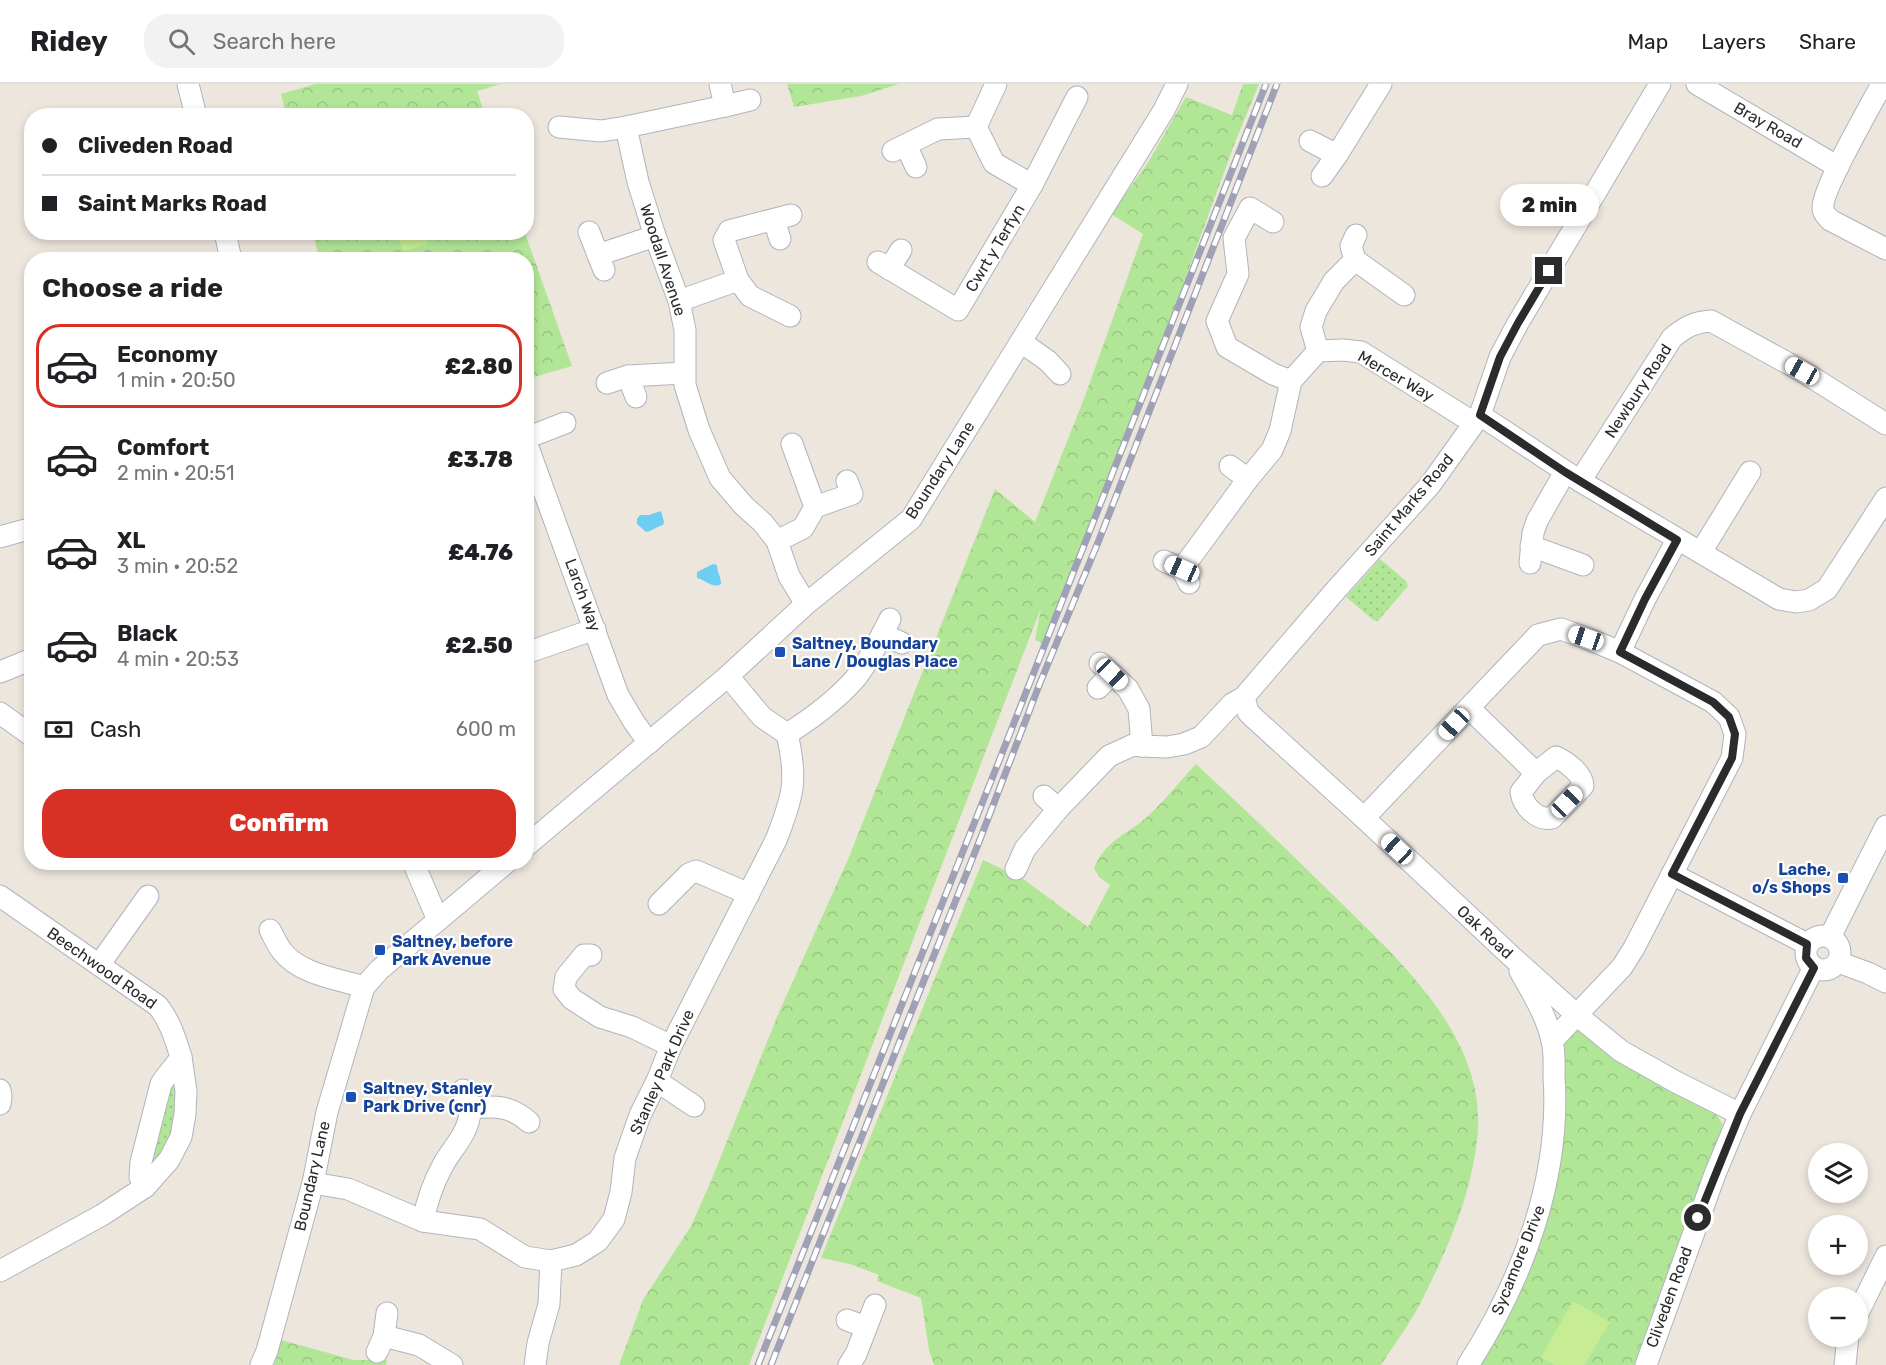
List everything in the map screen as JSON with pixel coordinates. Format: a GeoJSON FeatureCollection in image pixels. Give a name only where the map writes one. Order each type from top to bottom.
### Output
{"type":"FeatureCollection","features":[{"type":"Feature","properties":{"kind":"street"},"geometry":{"type":"LineString","coordinates":[[188,84],[194,108]]}},
{"type":"Feature","properties":{"kind":"street"},"geometry":{"type":"LineString","coordinates":[[720,84],[725,106]]}},
{"type":"Feature","properties":{"kind":"street"},"geometry":{"type":"LineString","coordinates":[[916,167],[899,148],[938,129],[976,127],[996,84]]}},
{"type":"Feature","properties":{"kind":"street","name":"Boundary Lane"},"geometry":{"type":"LineString","coordinates":[[534,839],[728,676],[806,604],[911,519],[1178,84]]}},
{"type":"Feature","properties":{"kind":"street"},"geometry":{"type":"LineString","coordinates":[[1322,176],[1381,84]]}},
{"type":"Feature","properties":{"kind":"street","name":"Saint Marks Road"},"geometry":{"type":"LineString","coordinates":[[1016,869],[1051,802],[1109,756],[1133,745],[1167,747],[1184,744],[1201,737],[1232,704],[1244,697],[1430,485],[1477,419],[1500,357],[1518,323],[1660,84]]}},
{"type":"Feature","properties":{"kind":"street","name":"Bray Road"},"geometry":{"type":"LineString","coordinates":[[1697,84],[1838,167]]}},
{"type":"Feature","properties":{"kind":"street"},"geometry":{"type":"LineString","coordinates":[[1882,84],[1838,167],[1822,206],[1830,220],[1886,249]]}},
{"type":"Feature","properties":{"kind":"street","name":"Cwrt y Terfyn"},"geometry":{"type":"LineString","coordinates":[[901,250],[884,266],[958,310],[1032,185],[1077,97]]}},
{"type":"Feature","properties":{"kind":"street"},"geometry":{"type":"LineString","coordinates":[[559,127],[601,131],[750,100]]}},
{"type":"Feature","properties":{"kind":"street","name":"Woodall Avenue"},"geometry":{"type":"LineString","coordinates":[[626,127],[638,182],[679,301],[685,330],[685,385],[699,430],[720,478],[777,541],[789,576],[806,604]]}},
{"type":"Feature","properties":{"kind":"street","name":"Cwrt y Terfyn"},"geometry":{"type":"LineString","coordinates":[[976,127],[994,163],[1032,185]]}},
{"type":"Feature","properties":{"kind":"street"},"geometry":{"type":"LineString","coordinates":[[1310,141],[1337,155]]}},
{"type":"Feature","properties":{"kind":"street"},"geometry":{"type":"LineString","coordinates":[[1273,222],[1250,208],[1234,238],[1238,274],[1217,321],[1227,347],[1291,381]]}},
{"type":"Feature","properties":{"kind":"street"},"geometry":{"type":"LineString","coordinates":[[782,224],[729,231],[724,240],[738,280],[750,296],[789,316]]}},
{"type":"Feature","properties":{"kind":"street"},"geometry":{"type":"LineString","coordinates":[[589,232],[601,263],[655,236]]}},
{"type":"Feature","properties":{"kind":"street"},"geometry":{"type":"LineString","coordinates":[[1356,235],[1352,246],[1355,260],[1404,295]]}},
{"type":"Feature","properties":{"kind":"street"},"geometry":{"type":"LineString","coordinates":[[1178,571],[1272,450],[1280,431],[1291,381],[1318,351],[1311,327],[1316,311],[1334,281],[1355,260]]}},
{"type":"Feature","properties":{"kind":"street"},"geometry":{"type":"LineString","coordinates":[[679,301],[738,280]]}},
{"type":"Feature","properties":{"kind":"street","name":"Newbury Road"},"geometry":{"type":"LineString","coordinates":[[1582,565],[1531,555],[1533,533],[1537,521],[1572,477],[1672,338],[1696,322],[1711,321],[1802,371],[1886,423]]}},
{"type":"Feature","properties":{"kind":"street"},"geometry":{"type":"LineString","coordinates":[[1021,342],[1057,361]]}},
{"type":"Feature","properties":{"kind":"street","name":"Mercer Way"},"geometry":{"type":"LineString","coordinates":[[1318,351],[1361,352],[1779,600],[1796,602],[1809,600],[1827,589],[1886,498]]}},
{"type":"Feature","properties":{"kind":"street"},"geometry":{"type":"LineString","coordinates":[[607,383],[628,376],[684,373]]}},
{"type":"Feature","properties":{"kind":"street"},"geometry":{"type":"LineString","coordinates":[[628,376],[636,397]]}},
{"type":"Feature","properties":{"kind":"street","name":"Larch Way"},"geometry":{"type":"LineString","coordinates":[[534,437],[565,423]]}},
{"type":"Feature","properties":{"kind":"street"},"geometry":{"type":"LineString","coordinates":[[791,456],[815,507]]}},
{"type":"Feature","properties":{"kind":"street","name":"Larch Way"},"geometry":{"type":"LineString","coordinates":[[534,462],[618,695],[650,743]]}},
{"type":"Feature","properties":{"kind":"street"},"geometry":{"type":"LineString","coordinates":[[1230,466],[1248,479]]}},
{"type":"Feature","properties":{"kind":"street"},"geometry":{"type":"LineString","coordinates":[[1701,552],[1750,472]]}},
{"type":"Feature","properties":{"kind":"street"},"geometry":{"type":"LineString","coordinates":[[777,541],[803,528],[815,507],[852,494],[847,481]]}},
{"type":"Feature","properties":{"kind":"street"},"geometry":{"type":"LineString","coordinates":[[0,537],[24,530]]}},
{"type":"Feature","properties":{"kind":"street"},"geometry":{"type":"LineString","coordinates":[[1620,652],[1677,540]]}},
{"type":"Feature","properties":{"kind":"street"},"geometry":{"type":"LineString","coordinates":[[728,676],[762,717],[787,734],[807,722],[855,679],[886,626],[902,643]]}},
{"type":"Feature","properties":{"kind":"street"},"geometry":{"type":"LineString","coordinates":[[534,650],[596,629]]}},
{"type":"Feature","properties":{"kind":"street"},"geometry":{"type":"LineString","coordinates":[[1364,818],[1538,635],[1561,630],[1620,652],[1713,702],[1729,717],[1735,734],[1732,758],[1634,948],[1622,967],[1552,1041]]}},
{"type":"Feature","properties":{"kind":"street"},"geometry":{"type":"LineString","coordinates":[[0,672],[24,662]]}},
{"type":"Feature","properties":{"kind":"street"},"geometry":{"type":"LineString","coordinates":[[1103,675],[1128,689],[1139,709],[1142,746]]}},
{"type":"Feature","properties":{"kind":"street","name":"Oak Road"},"geometry":{"type":"LineString","coordinates":[[1244,697],[1248,712],[1254,718],[1578,1016],[1622,1051],[1676,1082],[1740,1114]]}},
{"type":"Feature","properties":{"kind":"street"},"geometry":{"type":"LineString","coordinates":[[1468,708],[1536,772]]}},
{"type":"Feature","properties":{"kind":"street"},"geometry":{"type":"LineString","coordinates":[[0,713],[24,730]]}},
{"type":"Feature","properties":{"kind":"street","name":"Stanley Park Drive"},"geometry":{"type":"LineString","coordinates":[[313,1183],[348,1189],[423,1221],[480,1229],[525,1257],[551,1261],[576,1255],[598,1241],[614,1219],[626,1158],[640,1115],[657,1081],[670,1046],[749,894],[787,813],[794,788],[792,757],[787,734]]}},
{"type":"Feature","properties":{"kind":"street"},"geometry":{"type":"LineString","coordinates":[[1830,937],[1886,826]]}},
{"type":"Feature","properties":{"kind":"street"},"geometry":{"type":"LineString","coordinates":[[659,904],[689,874],[695,862],[749,894]]}},
{"type":"Feature","properties":{"kind":"street"},"geometry":{"type":"LineString","coordinates":[[416,870],[438,920]]}},
{"type":"Feature","properties":{"kind":"street","name":"Boundary Lane"},"geometry":{"type":"LineString","coordinates":[[261,1365],[267,1351],[313,1183],[327,1112],[364,987],[379,970],[497,870]]}},
{"type":"Feature","properties":{"kind":"street"},"geometry":{"type":"LineString","coordinates":[[1672,874],[1807,944]]}},
{"type":"Feature","properties":{"kind":"street","name":"Beechwood Road"},"geometry":{"type":"LineString","coordinates":[[0,896],[158,1006],[172,1029],[181,1057],[186,1091],[181,1137],[169,1160],[145,1187],[102,1215],[0,1271]]}},
{"type":"Feature","properties":{"kind":"street"},"geometry":{"type":"LineString","coordinates":[[99,965],[148,896]]}},
{"type":"Feature","properties":{"kind":"street"},"geometry":{"type":"LineString","coordinates":[[270,930],[283,953],[297,964],[313,973],[364,987]]}},
{"type":"Feature","properties":{"kind":"street"},"geometry":{"type":"LineString","coordinates":[[1821,935],[1830,937],[1839,945],[1838,962],[1829,969],[1814,968],[1806,958],[1807,944],[1821,935]]}},
{"type":"Feature","properties":{"kind":"street"},"geometry":{"type":"LineString","coordinates":[[583,951],[556,990],[600,1017],[632,1027],[670,1046]]}},
{"type":"Feature","properties":{"kind":"street","name":"Sycamore Drive"},"geometry":{"type":"LineString","coordinates":[[1468,1365],[1498,1311],[1523,1256],[1543,1200],[1556,1114],[1552,1041],[1542,1012],[1511,956]]}},
{"type":"Feature","properties":{"kind":"street"},"geometry":{"type":"LineString","coordinates":[[1838,962],[1886,981]]}},
{"type":"Feature","properties":{"kind":"street","name":"Cliveden Road"},"geometry":{"type":"LineString","coordinates":[[1646,1365],[1694,1229],[1740,1114],[1814,968]]}},
{"type":"Feature","properties":{"kind":"street"},"geometry":{"type":"LineString","coordinates":[[145,1187],[141,1177],[141,1162],[161,1084],[181,1057]]}},
{"type":"Feature","properties":{"kind":"street"},"geometry":{"type":"LineString","coordinates":[[657,1081],[693,1106]]}},
{"type":"Feature","properties":{"kind":"street"},"geometry":{"type":"LineString","coordinates":[[0,1090],[2,1096],[0,1104]]}},
{"type":"Feature","properties":{"kind":"street"},"geometry":{"type":"LineString","coordinates":[[423,1221],[428,1196],[435,1180],[462,1137],[469,1120],[467,1099],[518,1112],[529,1122]]}},
{"type":"Feature","properties":{"kind":"street"},"geometry":{"type":"LineString","coordinates":[[1868,1293],[1886,1256]]}},
{"type":"Feature","properties":{"kind":"street"},"geometry":{"type":"LineString","coordinates":[[535,1365],[537,1343],[549,1304],[551,1261]]}},
{"type":"Feature","properties":{"kind":"street"},"geometry":{"type":"LineString","coordinates":[[849,1365],[856,1354],[856,1324],[875,1305]]}},
{"type":"Feature","properties":{"kind":"street"},"geometry":{"type":"LineString","coordinates":[[387,1313],[381,1344],[419,1345],[452,1365]]}},
{"type":"Feature","properties":{"kind":"street"},"geometry":{"type":"LineString","coordinates":[[1845,1365],[1847,1347]]}},
{"type":"Feature","properties":{"kind":"green space"},"geometry":{"type":"Polygon","coordinates":[[[315,84],[501,84],[477,91],[483,108],[284,108],[281,94],[315,84]]]}},
{"type":"Feature","properties":{"kind":"green space"},"geometry":{"type":"Polygon","coordinates":[[[787,84],[899,84],[861,96],[794,107],[787,84]]]}},
{"type":"Feature","properties":{"kind":"green space"},"geometry":{"type":"Polygon","coordinates":[[[1243,84],[1259,84],[1234,145],[1177,301],[1042,643],[1035,640],[1041,608],[749,1365],[619,1365],[643,1300],[691,1226],[711,1181],[779,1012],[849,857],[995,489],[1035,522],[1085,396],[1143,234],[1111,214],[1147,164],[1186,97],[1232,115],[1243,84]]]}},
{"type":"Feature","properties":{"kind":"green space"},"geometry":{"type":"Polygon","coordinates":[[[315,240],[527,240],[532,252],[317,252],[315,240]]]}},
{"type":"Feature","properties":{"kind":"green space"},"geometry":{"type":"Polygon","coordinates":[[[399,240],[427,240],[428,244],[403,251],[399,240]]]}},
{"type":"Feature","properties":{"kind":"green space"},"geometry":{"type":"Polygon","coordinates":[[[534,258],[572,366],[534,377],[534,258]]]}},
{"type":"Feature","properties":{"kind":"green space"},"geometry":{"type":"Polygon","coordinates":[[[1380,559],[1406,581],[1408,586],[1378,621],[1373,620],[1346,597],[1380,559]]]}},
{"type":"Feature","properties":{"kind":"green space"},"geometry":{"type":"Polygon","coordinates":[[[1196,764],[1383,944],[1431,999],[1451,1029],[1466,1060],[1476,1093],[1478,1128],[1471,1174],[1450,1240],[1416,1312],[1381,1365],[934,1365],[929,1350],[921,1298],[877,1281],[879,1275],[850,1264],[821,1258],[983,860],[1022,878],[1088,927],[1110,885],[1099,877],[1094,868],[1099,858],[1112,843],[1151,813],[1196,764]]]}},
{"type":"Feature","properties":{"kind":"green space"},"geometry":{"type":"Polygon","coordinates":[[[1583,1029],[1713,1109],[1723,1125],[1723,1134],[1638,1365],[1584,1365],[1609,1322],[1541,1356],[1555,1365],[1478,1365],[1517,1288],[1558,1055],[1570,1030],[1583,1029]]]}},
{"type":"Feature","properties":{"kind":"green space"},"geometry":{"type":"Polygon","coordinates":[[[174,1074],[179,1100],[171,1137],[162,1156],[151,1167],[146,1160],[174,1074]]]}},
{"type":"Feature","properties":{"kind":"green space"},"geometry":{"type":"Polygon","coordinates":[[[1573,1301],[1610,1322],[1584,1365],[1555,1365],[1541,1357],[1573,1301]]]}},
{"type":"Feature","properties":{"kind":"green space"},"geometry":{"type":"Polygon","coordinates":[[[281,1340],[354,1360],[387,1360],[386,1365],[274,1365],[281,1340]]]}},
{"type":"Feature","properties":{"kind":"water"},"geometry":{"type":"Polygon","coordinates":[[[661,511],[663,525],[646,532],[637,524],[640,515],[661,511]]]}},
{"type":"Feature","properties":{"kind":"water"},"geometry":{"type":"Polygon","coordinates":[[[713,564],[717,565],[721,584],[718,585],[712,585],[697,578],[697,572],[713,564]]]}},
{"type":"Feature","properties":{"kind":"railway"},"geometry":{"type":"LineString","coordinates":[[758,1365],[1266,84]]}},
{"type":"Feature","properties":{"kind":"railway"},"geometry":{"type":"LineString","coordinates":[[771,1365],[1040,683],[1099,540],[1277,84]]}},
{"type":"Feature","properties":{"kind":"place","name":"Saltney, Boundary Lane / Douglas Place"},"geometry":{"type":"Point","coordinates":[780,652]}},
{"type":"Feature","properties":{"kind":"place","name":"Lache, o/s Shops"},"geometry":{"type":"Point","coordinates":[1843,878]}},
{"type":"Feature","properties":{"kind":"place","name":"Saltney, before Park Avenue"},"geometry":{"type":"Point","coordinates":[380,950]}},
{"type":"Feature","properties":{"kind":"place","name":"Saltney, Stanley Park Drive (cnr)"},"geometry":{"type":"Point","coordinates":[351,1097]}},
{"type":"Feature","properties":{"kind":"route"},"geometry":{"type":"LineString","coordinates":[[1549,271],[1500,357],[1480,415],[1565,472],[1677,540],[1620,652],[1713,702],[1729,717],[1735,734],[1732,758],[1672,874],[1807,944],[1806,958],[1814,968],[1740,1114],[1698,1218]]}}]}
